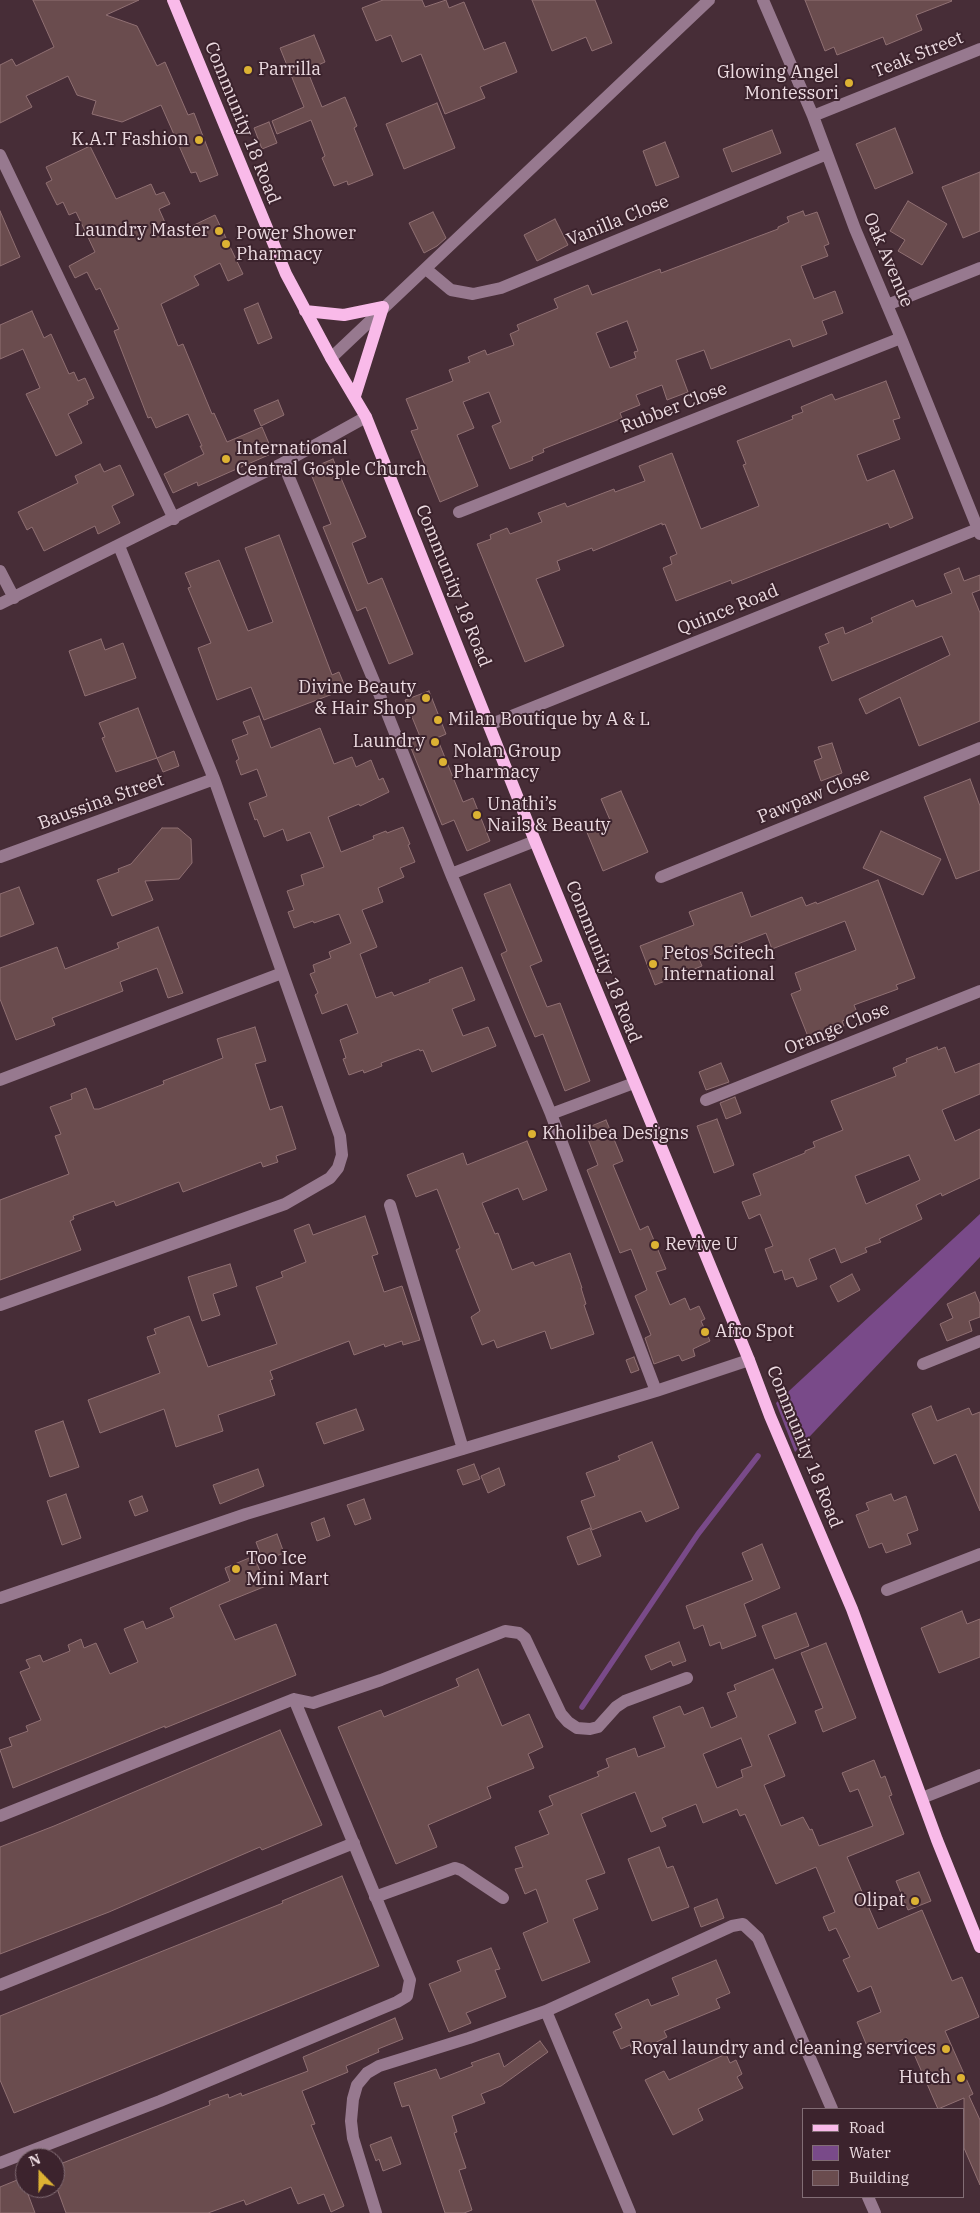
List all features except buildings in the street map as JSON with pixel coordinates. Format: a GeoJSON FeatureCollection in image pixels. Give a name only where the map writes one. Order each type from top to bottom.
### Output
{"type":"FeatureCollection","features":[{"type":"Feature","properties":{"kind":"main road","name":"Community 18 Road"},"geometry":{"type":"LineString","coordinates":[[173,0],[271,241],[305,311],[366,416],[535,841],[749,1360],[770,1416],[852,1609],[980,1947]]}},
{"type":"Feature","properties":{"kind":"main road"},"geometry":{"type":"LineString","coordinates":[[305,311],[344,315],[384,307],[355,396]]}},
{"type":"Feature","properties":{"kind":"street"},"geometry":{"type":"LineString","coordinates":[[331,358],[709,0]]}},
{"type":"Feature","properties":{"kind":"street","name":"Oak Avenue"},"geometry":{"type":"LineString","coordinates":[[763,0],[813,116],[855,229],[979,530]]}},
{"type":"Feature","properties":{"kind":"street","name":"Teak Street"},"geometry":{"type":"LineString","coordinates":[[813,116],[980,49]]}},
{"type":"Feature","properties":{"kind":"street","name":"Vanilla Close"},"geometry":{"type":"LineString","coordinates":[[426,269],[450,290],[472,294],[501,288],[827,154]]}},
{"type":"Feature","properties":{"kind":"street"},"geometry":{"type":"LineString","coordinates":[[0,155],[174,519]]}},
{"type":"Feature","properties":{"kind":"street"},"geometry":{"type":"LineString","coordinates":[[887,305],[980,268]]}},
{"type":"Feature","properties":{"kind":"street","name":"Rubber Close"},"geometry":{"type":"LineString","coordinates":[[459,512],[901,338]]}},
{"type":"Feature","properties":{"kind":"street"},"geometry":{"type":"LineString","coordinates":[[0,604],[174,519],[283,463],[366,416]]}},
{"type":"Feature","properties":{"kind":"street"},"geometry":{"type":"LineString","coordinates":[[283,463],[383,703],[450,874],[552,1114],[656,1390]]}},
{"type":"Feature","properties":{"kind":"street","name":"Quince Road"},"geometry":{"type":"LineString","coordinates":[[489,725],[979,530]]}},
{"type":"Feature","properties":{"kind":"street"},"geometry":{"type":"LineString","coordinates":[[0,1305],[285,1204],[323,1182],[338,1168],[342,1155],[340,1136],[214,779],[119,546]]}},
{"type":"Feature","properties":{"kind":"street"},"geometry":{"type":"LineString","coordinates":[[0,571],[14,598]]}},
{"type":"Feature","properties":{"kind":"street","name":"Pawpaw Close"},"geometry":{"type":"LineString","coordinates":[[661,877],[980,748]]}},
{"type":"Feature","properties":{"kind":"street","name":"Baussina Street"},"geometry":{"type":"LineString","coordinates":[[0,857],[214,779]]}},
{"type":"Feature","properties":{"kind":"street"},"geometry":{"type":"LineString","coordinates":[[450,874],[535,841]]}},
{"type":"Feature","properties":{"kind":"street"},"geometry":{"type":"LineString","coordinates":[[0,1080],[282,973]]}},
{"type":"Feature","properties":{"kind":"street","name":"Orange Close"},"geometry":{"type":"LineString","coordinates":[[706,1100],[980,991]]}},
{"type":"Feature","properties":{"kind":"street"},"geometry":{"type":"LineString","coordinates":[[552,1114],[634,1082]]}},
{"type":"Feature","properties":{"kind":"street"},"geometry":{"type":"LineString","coordinates":[[390,1205],[463,1449]]}},
{"type":"Feature","properties":{"kind":"street"},"geometry":{"type":"LineString","coordinates":[[923,1364],[980,1341]]}},
{"type":"Feature","properties":{"kind":"street"},"geometry":{"type":"LineString","coordinates":[[0,1598],[246,1514],[749,1360]]}},
{"type":"Feature","properties":{"kind":"street"},"geometry":{"type":"LineString","coordinates":[[887,1590],[980,1554]]}},
{"type":"Feature","properties":{"kind":"street"},"geometry":{"type":"LineString","coordinates":[[0,1816],[294,1699],[313,1703],[381,1680],[505,1631],[519,1633],[525,1638],[561,1714],[577,1728],[590,1729],[598,1727],[625,1701],[687,1678]]}},
{"type":"Feature","properties":{"kind":"street"},"geometry":{"type":"LineString","coordinates":[[0,2163],[160,2101],[397,2002],[407,1996],[410,1980],[294,1699]]}},
{"type":"Feature","properties":{"kind":"street"},"geometry":{"type":"LineString","coordinates":[[922,1798],[980,1775]]}},
{"type":"Feature","properties":{"kind":"street"},"geometry":{"type":"LineString","coordinates":[[0,1985],[354,1843]]}},
{"type":"Feature","properties":{"kind":"street"},"geometry":{"type":"LineString","coordinates":[[375,1897],[455,1868],[503,1898]]}},
{"type":"Feature","properties":{"kind":"street"},"geometry":{"type":"LineString","coordinates":[[376,2213],[353,2138],[351,2121],[357,2085],[367,2073],[379,2066],[469,2038],[546,2011],[732,1926],[743,1924],[758,1938],[832,2108]]}},
{"type":"Feature","properties":{"kind":"street"},"geometry":{"type":"LineString","coordinates":[[546,2011],[630,2213]]}},
{"type":"Feature","properties":{"kind":"street"},"geometry":{"type":"LineString","coordinates":[[868,2198],[875,2213]]}},
{"type":"Feature","properties":{"kind":"water"},"geometry":{"type":"Polygon","coordinates":[[[980,1214],[980,1257],[795,1452],[776,1403],[980,1214]]]}},
{"type":"Feature","properties":{"kind":"waterway"},"geometry":{"type":"LineString","coordinates":[[582,1707],[698,1534],[758,1456]]}},
{"type":"Feature","properties":{"kind":"place","name":"Parrilla"},"geometry":{"type":"Point","coordinates":[248,70]}},
{"type":"Feature","properties":{"kind":"place","name":"Glowing Angel Montessori"},"geometry":{"type":"Point","coordinates":[849,83]}},
{"type":"Feature","properties":{"kind":"place","name":"K.A.T Fashion"},"geometry":{"type":"Point","coordinates":[199,140]}},
{"type":"Feature","properties":{"kind":"place","name":"Laundry Master"},"geometry":{"type":"Point","coordinates":[219,231]}},
{"type":"Feature","properties":{"kind":"place","name":"Power Shower Pharmacy"},"geometry":{"type":"Point","coordinates":[226,244]}},
{"type":"Feature","properties":{"kind":"place","name":"International Central Gosple Church"},"geometry":{"type":"Point","coordinates":[226,459]}},
{"type":"Feature","properties":{"kind":"place","name":"Divine Beauty & Hair Shop"},"geometry":{"type":"Point","coordinates":[426,698]}},
{"type":"Feature","properties":{"kind":"place","name":"Milan Boutique by A & L"},"geometry":{"type":"Point","coordinates":[438,720]}},
{"type":"Feature","properties":{"kind":"place","name":"Laundry"},"geometry":{"type":"Point","coordinates":[435,742]}},
{"type":"Feature","properties":{"kind":"place","name":"Nolan Group Pharmacy"},"geometry":{"type":"Point","coordinates":[443,762]}},
{"type":"Feature","properties":{"kind":"place","name":"Unathi’s Nails & Beauty"},"geometry":{"type":"Point","coordinates":[477,815]}},
{"type":"Feature","properties":{"kind":"place","name":"Petos Scitech International"},"geometry":{"type":"Point","coordinates":[653,964]}},
{"type":"Feature","properties":{"kind":"place","name":"Kholibea Designs"},"geometry":{"type":"Point","coordinates":[532,1134]}},
{"type":"Feature","properties":{"kind":"place","name":"Revive U"},"geometry":{"type":"Point","coordinates":[655,1245]}},
{"type":"Feature","properties":{"kind":"place","name":"Afro Spot"},"geometry":{"type":"Point","coordinates":[705,1332]}},
{"type":"Feature","properties":{"kind":"place","name":"Too Ice Mini Mart"},"geometry":{"type":"Point","coordinates":[236,1569]}},
{"type":"Feature","properties":{"kind":"place","name":"Olipat"},"geometry":{"type":"Point","coordinates":[915,1901]}},
{"type":"Feature","properties":{"kind":"place","name":"Royal laundry and cleaning services"},"geometry":{"type":"Point","coordinates":[946,2049]}},
{"type":"Feature","properties":{"kind":"place","name":"Hutch"},"geometry":{"type":"Point","coordinates":[961,2078]}}]}
